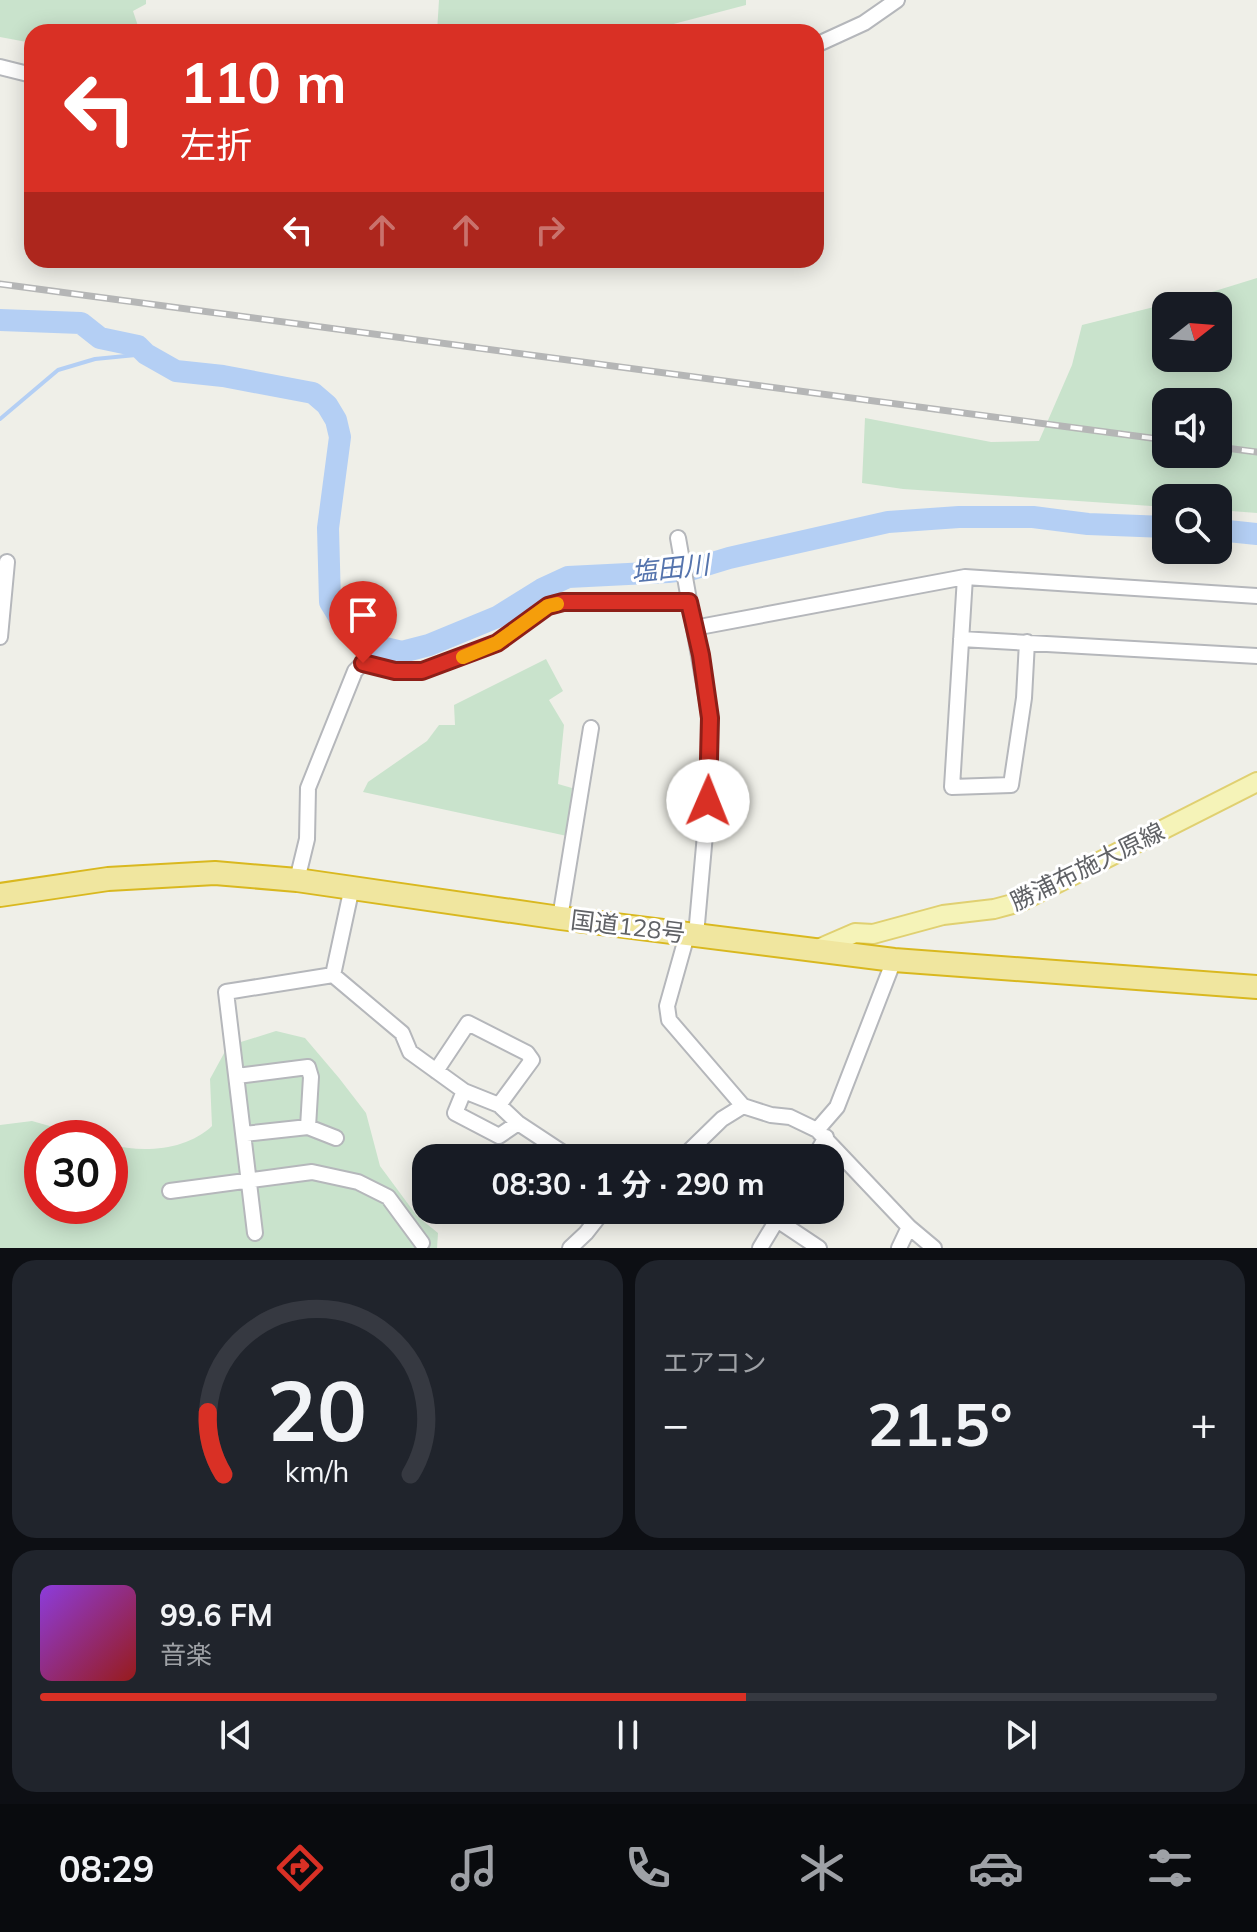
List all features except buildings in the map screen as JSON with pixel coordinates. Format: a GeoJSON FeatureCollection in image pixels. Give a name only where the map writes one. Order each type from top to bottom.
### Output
{"type":"FeatureCollection","features":[{"type":"Feature","properties":{"kind":"highway","name":"国道128号"},"geometry":{"type":"LineString","coordinates":[[0,895],[108,879],[215,873],[352,887],[560,918],[894,960],[1257,987]]}},
{"type":"Feature","properties":{"kind":"main road","name":"勝浦布施大原線"},"geometry":{"type":"LineString","coordinates":[[818,949],[855,933],[873,934],[943,915],[994,909],[1020,902],[1251,789]]}},
{"type":"Feature","properties":{"kind":"street"},"geometry":{"type":"LineString","coordinates":[[824,41],[864,23],[897,0]]}},
{"type":"Feature","properties":{"kind":"street"},"geometry":{"type":"LineString","coordinates":[[0,67],[24,73]]}},
{"type":"Feature","properties":{"kind":"street"},"geometry":{"type":"LineString","coordinates":[[678,538],[710,718],[708,801],[692,935],[667,1006],[669,1020],[743,1106],[790,1117],[822,1134],[909,1227],[934,1248]]}},
{"type":"Feature","properties":{"kind":"street"},"geometry":{"type":"LineString","coordinates":[[0,637],[7,562]]}},
{"type":"Feature","properties":{"kind":"street"},"geometry":{"type":"LineString","coordinates":[[694,628],[965,577],[1257,596]]}},
{"type":"Feature","properties":{"kind":"street"},"geometry":{"type":"LineString","coordinates":[[965,577],[952,787],[1011,785],[1024,698],[1027,642]]}},
{"type":"Feature","properties":{"kind":"street"},"geometry":{"type":"LineString","coordinates":[[297,880],[307,839],[308,788],[355,671],[363,663],[395,671],[422,671],[497,643],[548,606],[563,602],[689,602]]}},
{"type":"Feature","properties":{"kind":"street"},"geometry":{"type":"LineString","coordinates":[[961,639],[1257,656]]}},
{"type":"Feature","properties":{"kind":"street"},"geometry":{"type":"LineString","coordinates":[[560,918],[591,728]]}},
{"type":"Feature","properties":{"kind":"street"},"geometry":{"type":"LineString","coordinates":[[333,975],[352,887]]}},
{"type":"Feature","properties":{"kind":"street"},"geometry":{"type":"LineString","coordinates":[[819,1144],[837,1107],[894,960]]}},
{"type":"Feature","properties":{"kind":"street"},"geometry":{"type":"LineString","coordinates":[[255,1233],[226,992],[333,975],[402,1033],[410,1052],[464,1091],[499,1105],[518,1123],[550,1144]]}},
{"type":"Feature","properties":{"kind":"street"},"geometry":{"type":"LineString","coordinates":[[436,1071],[468,1023],[527,1053],[532,1060],[499,1105]]}},
{"type":"Feature","properties":{"kind":"street"},"geometry":{"type":"LineString","coordinates":[[237,1076],[308,1067],[311,1077],[308,1127]]}},
{"type":"Feature","properties":{"kind":"street"},"geometry":{"type":"LineString","coordinates":[[464,1091],[455,1113],[499,1136],[518,1123]]}},
{"type":"Feature","properties":{"kind":"street"},"geometry":{"type":"LineString","coordinates":[[696,1144],[722,1119],[743,1106]]}},
{"type":"Feature","properties":{"kind":"street"},"geometry":{"type":"LineString","coordinates":[[244,1134],[308,1127],[336,1138]]}},
{"type":"Feature","properties":{"kind":"street"},"geometry":{"type":"LineString","coordinates":[[170,1191],[312,1172],[358,1182],[388,1197],[422,1243]]}},
{"type":"Feature","properties":{"kind":"street"},"geometry":{"type":"LineString","coordinates":[[570,1248],[593,1224]]}},
{"type":"Feature","properties":{"kind":"street"},"geometry":{"type":"LineString","coordinates":[[760,1248],[775,1224]]}},
{"type":"Feature","properties":{"kind":"street"},"geometry":{"type":"LineString","coordinates":[[791,1224],[819,1248]]}},
{"type":"Feature","properties":{"kind":"street"},"geometry":{"type":"LineString","coordinates":[[899,1248],[909,1227]]}},
{"type":"Feature","properties":{"kind":"green space"},"geometry":{"type":"Polygon","coordinates":[[[0,0],[146,0],[146,4],[133,11],[137,24],[24,24],[24,42],[0,37],[0,0]]]}},
{"type":"Feature","properties":{"kind":"green space"},"geometry":{"type":"Polygon","coordinates":[[[439,0],[746,0],[746,5],[674,24],[438,24],[439,0]]]}},
{"type":"Feature","properties":{"kind":"green space"},"geometry":{"type":"Polygon","coordinates":[[[1257,278],[1257,513],[1232,511],[1232,484],[1152,484],[1152,506],[903,489],[862,483],[865,418],[991,442],[1039,441],[1072,365],[1082,325],[1152,308],[1152,372],[1232,372],[1232,292],[1212,292],[1257,278]]]}},
{"type":"Feature","properties":{"kind":"green space"},"geometry":{"type":"Polygon","coordinates":[[[546,659],[563,691],[549,700],[564,725],[558,784],[572,788],[567,836],[363,792],[368,782],[427,741],[439,725],[455,725],[454,705],[546,659]]]}},
{"type":"Feature","properties":{"kind":"green space"},"geometry":{"type":"Polygon","coordinates":[[[276,1031],[305,1038],[366,1113],[380,1166],[412,1209],[412,1224],[427,1224],[438,1233],[437,1248],[0,1248],[0,1125],[24,1122],[24,1224],[128,1224],[128,1148],[150,1149],[177,1145],[212,1126],[210,1079],[228,1046],[276,1031]]]}},
{"type":"Feature","properties":{"kind":"waterway","name":"塩田川"},"geometry":{"type":"LineString","coordinates":[[0,320],[81,323],[100,338],[138,346],[176,371],[223,376],[313,393],[327,405],[336,420],[340,437],[328,528],[330,602],[341,620],[377,646],[402,652],[429,645],[497,617],[568,577],[693,569],[888,522],[959,517],[1033,517],[1088,524],[1152,526]]}},
{"type":"Feature","properties":{"kind":"waterway","name":"塩田川"},"geometry":{"type":"LineString","coordinates":[[0,419],[58,370],[95,359],[146,354]]}},
{"type":"Feature","properties":{"kind":"waterway","name":"塩田川"},"geometry":{"type":"LineString","coordinates":[[1232,531],[1257,534]]}},
{"type":"Feature","properties":{"kind":"railway"},"geometry":{"type":"LineString","coordinates":[[0,284],[1152,438]]}},
{"type":"Feature","properties":{"kind":"railway"},"geometry":{"type":"LineString","coordinates":[[1232,449],[1257,452]]}},
{"type":"Feature","properties":{"kind":"slow traffic"},"geometry":{"type":"LineString","coordinates":[[463,657],[497,643],[548,606],[557,604]]}},
{"type":"Feature","properties":{"kind":"route"},"geometry":{"type":"LineString","coordinates":[[363,663],[395,671],[422,671],[497,643],[548,606],[563,602],[689,602],[710,718],[708,801]]}}]}
